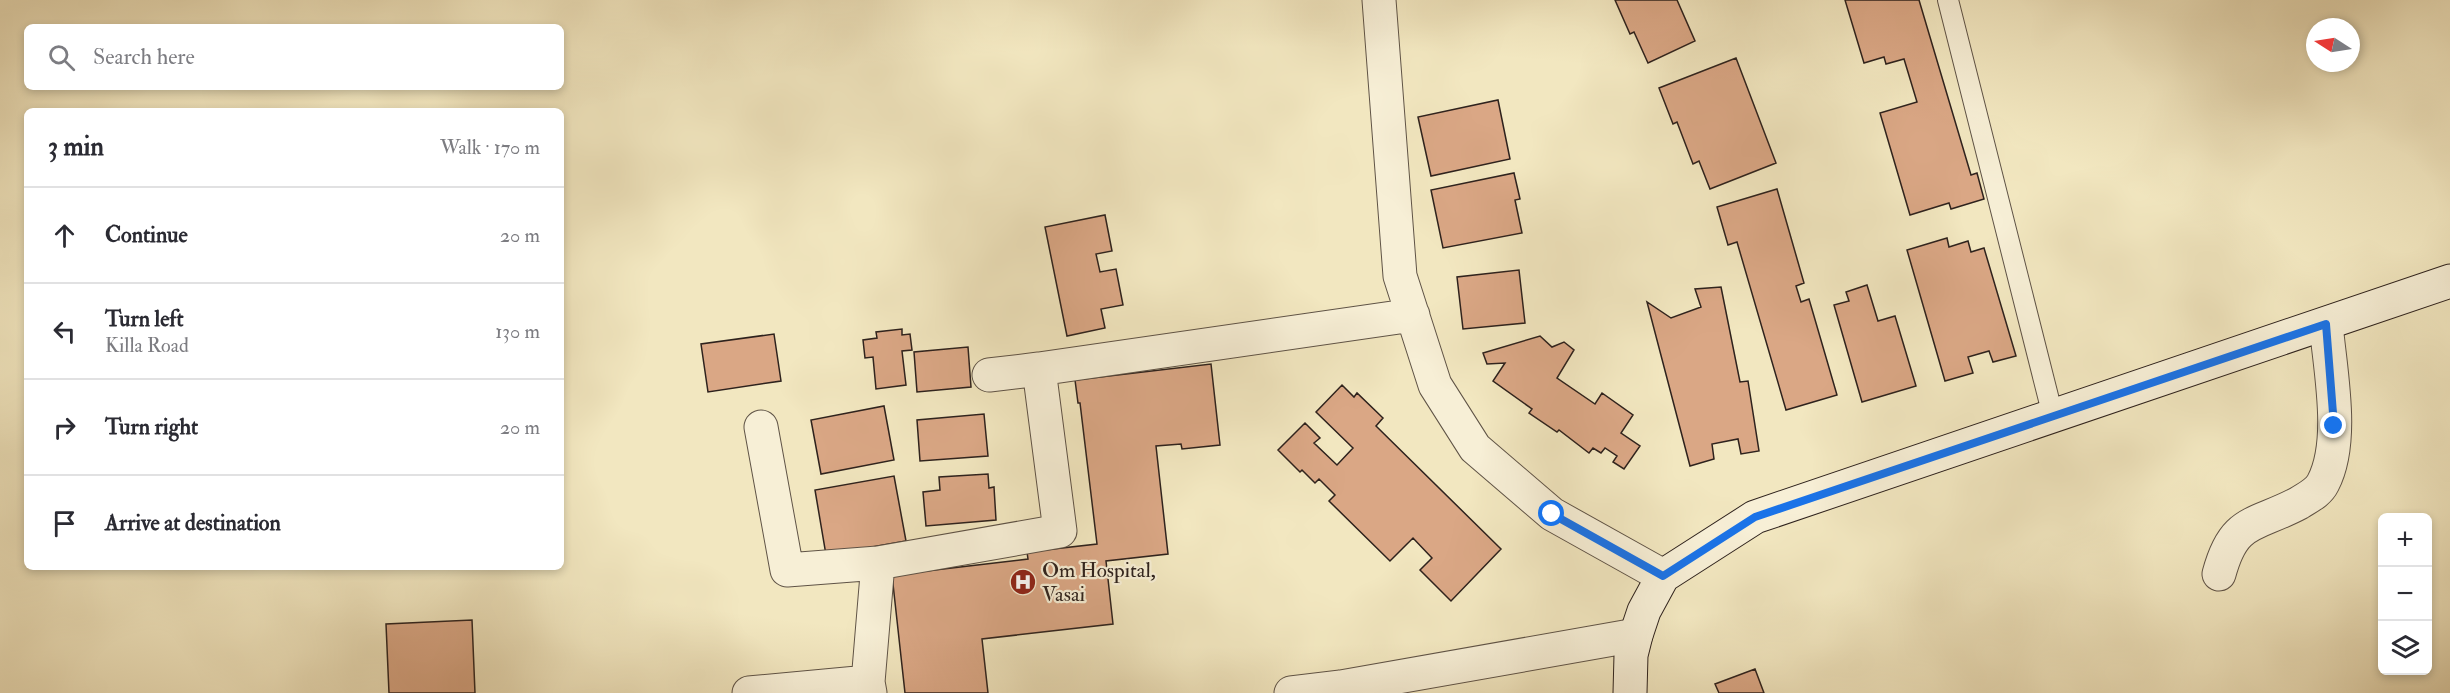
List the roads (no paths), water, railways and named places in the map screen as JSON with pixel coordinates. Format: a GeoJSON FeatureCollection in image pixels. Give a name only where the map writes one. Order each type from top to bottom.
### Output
{"type":"FeatureCollection","features":[{"type":"Feature","properties":{"kind":"street"},"geometry":{"type":"LineString","coordinates":[[1379,0],[1400,276],[1435,385],[1475,448],[1552,514],[1663,576]]}},
{"type":"Feature","properties":{"kind":"street"},"geometry":{"type":"LineString","coordinates":[[1630,693],[1631,655],[1636,635],[1644,611],[1663,576],[1755,517],[2450,281]]}},
{"type":"Feature","properties":{"kind":"street"},"geometry":{"type":"LineString","coordinates":[[989,375],[1413,315]]}},
{"type":"Feature","properties":{"kind":"street"},"geometry":{"type":"LineString","coordinates":[[2219,574],[2225,550],[2233,538],[2247,526],[2280,513],[2314,494],[2322,484],[2331,462],[2334,426],[2326,324]]}},
{"type":"Feature","properties":{"kind":"street"},"geometry":{"type":"LineString","coordinates":[[761,427],[787,570],[878,563],[1060,531],[1039,369]]}},
{"type":"Feature","properties":{"kind":"street"},"geometry":{"type":"LineString","coordinates":[[749,693],[869,688],[878,563]]}},
{"type":"Feature","properties":{"kind":"street"},"geometry":{"type":"LineString","coordinates":[[1291,693],[1341,687],[1636,635]]}},
{"type":"Feature","properties":{"kind":"lane"},"geometry":{"type":"LineString","coordinates":[[1948,0],[2054,416]]}},
{"type":"Feature","properties":{"kind":"place","name":"Om Hospital, Vasai"},"geometry":{"type":"Point","coordinates":[1023,582]}}]}
